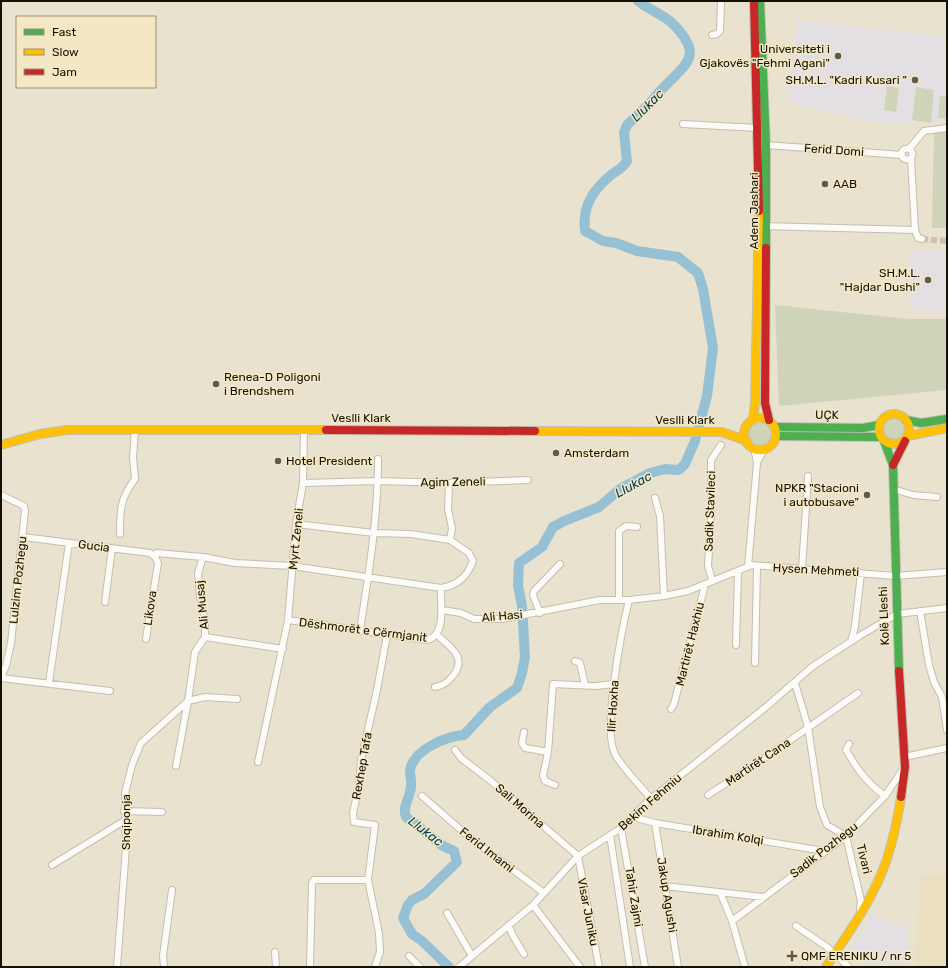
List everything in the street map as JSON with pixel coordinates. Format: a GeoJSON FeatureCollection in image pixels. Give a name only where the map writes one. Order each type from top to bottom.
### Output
{"type":"FeatureCollection","features":[{"type":"Feature","properties":{"kind":"main road"},"geometry":{"type":"LineString","coordinates":[[750,422],[761,418],[772,424],[776,436],[772,444],[764,449],[754,448],[747,442],[745,432],[750,422],[755,402],[763,226],[754,1]]}},
{"type":"Feature","properties":{"kind":"main road","name":"Adem Jashari"},"geometry":{"type":"LineString","coordinates":[[760,1],[766,145],[763,226],[764,403],[772,424]]}},
{"type":"Feature","properties":{"kind":"main road","name":"UÇK"},"geometry":{"type":"LineString","coordinates":[[772,424],[863,428],[879,425],[885,416],[891,414],[896,414],[906,420],[921,422],[947,420]]}},
{"type":"Feature","properties":{"kind":"main road"},"geometry":{"type":"LineString","coordinates":[[893,465],[909,430],[906,420]]}},
{"type":"Feature","properties":{"kind":"main road","name":"Veslli Klark"},"geometry":{"type":"LineString","coordinates":[[722,432],[750,422]]}},
{"type":"Feature","properties":{"kind":"main road"},"geometry":{"type":"LineString","coordinates":[[879,425],[882,439],[893,465]]}},
{"type":"Feature","properties":{"kind":"main road","name":"UÇK"},"geometry":{"type":"LineString","coordinates":[[776,436],[882,439],[894,445],[906,438],[947,428]]}},
{"type":"Feature","properties":{"kind":"main road","name":"Veslli Klark"},"geometry":{"type":"LineString","coordinates":[[1,445],[40,434],[67,430],[135,429],[722,432],[739,437],[747,442]]}},
{"type":"Feature","properties":{"kind":"main road","name":"Kolë Lleshi"},"geometry":{"type":"LineString","coordinates":[[858,918],[880,877],[889,853],[899,810],[905,767],[897,647],[893,465]]}},
{"type":"Feature","properties":{"kind":"main road","name":"Tivari"},"geometry":{"type":"LineString","coordinates":[[826,967],[858,918]]}},
{"type":"Feature","properties":{"kind":"street"},"geometry":{"type":"LineString","coordinates":[[712,35],[717,34],[720,31],[721,1]]}},
{"type":"Feature","properties":{"kind":"street"},"geometry":{"type":"LineString","coordinates":[[683,124],[758,128]]}},
{"type":"Feature","properties":{"kind":"street"},"geometry":{"type":"LineString","coordinates":[[911,159],[906,160],[902,156],[904,150],[909,149],[924,131],[947,128]]}},
{"type":"Feature","properties":{"kind":"street","name":"Ferid Domi"},"geometry":{"type":"LineString","coordinates":[[766,145],[902,156]]}},
{"type":"Feature","properties":{"kind":"street"},"geometry":{"type":"LineString","coordinates":[[909,149],[913,153],[911,159],[915,230],[916,234],[922,240]]}},
{"type":"Feature","properties":{"kind":"street"},"geometry":{"type":"LineString","coordinates":[[763,226],[915,230]]}},
{"type":"Feature","properties":{"kind":"street"},"geometry":{"type":"LineString","coordinates":[[120,534],[120,511],[124,496],[135,479],[133,458],[135,429]]}},
{"type":"Feature","properties":{"kind":"street","name":"Myrt Zeneli"},"geometry":{"type":"LineString","coordinates":[[258,762],[288,620],[296,524],[303,483],[304,430]]}},
{"type":"Feature","properties":{"kind":"street","name":"Sadik Stavileci"},"geometry":{"type":"LineString","coordinates":[[712,580],[708,566],[711,518],[710,467],[711,460],[721,445]]}},
{"type":"Feature","properties":{"kind":"street"},"geometry":{"type":"LineString","coordinates":[[754,448],[758,463]]}},
{"type":"Feature","properties":{"kind":"street"},"geometry":{"type":"LineString","coordinates":[[748,567],[758,463],[764,449]]}},
{"type":"Feature","properties":{"kind":"street"},"geometry":{"type":"LineString","coordinates":[[360,630],[374,533],[378,459]]}},
{"type":"Feature","properties":{"kind":"street"},"geometry":{"type":"LineString","coordinates":[[802,569],[808,476]]}},
{"type":"Feature","properties":{"kind":"street","name":"Agim Zeneli"},"geometry":{"type":"LineString","coordinates":[[303,483],[378,480],[449,483],[528,480]]}},
{"type":"Feature","properties":{"kind":"street"},"geometry":{"type":"LineString","coordinates":[[449,483],[448,509],[452,528],[450,540]]}},
{"type":"Feature","properties":{"kind":"street"},"geometry":{"type":"LineString","coordinates":[[893,489],[913,495],[937,497]]}},
{"type":"Feature","properties":{"kind":"street","name":"Lulzim Pozhegu"},"geometry":{"type":"LineString","coordinates":[[1,495],[24,506],[23,537],[11,643],[6,666],[1,677]]}},
{"type":"Feature","properties":{"kind":"street"},"geometry":{"type":"LineString","coordinates":[[655,498],[660,516],[664,596]]}},
{"type":"Feature","properties":{"kind":"street"},"geometry":{"type":"LineString","coordinates":[[155,557],[156,553],[203,557],[235,563],[292,566],[441,588],[458,583],[468,572],[473,561],[469,554],[450,540],[411,534],[374,533],[296,524]]}},
{"type":"Feature","properties":{"kind":"street"},"geometry":{"type":"LineString","coordinates":[[620,599],[619,531],[626,526],[637,526]]}},
{"type":"Feature","properties":{"kind":"street","name":"Gucia"},"geometry":{"type":"LineString","coordinates":[[23,537],[69,544],[112,548],[150,554],[155,557]]}},
{"type":"Feature","properties":{"kind":"street"},"geometry":{"type":"LineString","coordinates":[[49,683],[69,544]]}},
{"type":"Feature","properties":{"kind":"street"},"geometry":{"type":"LineString","coordinates":[[105,602],[112,548]]}},
{"type":"Feature","properties":{"kind":"street","name":"Likova"},"geometry":{"type":"LineString","coordinates":[[146,639],[157,566],[155,557]]}},
{"type":"Feature","properties":{"kind":"street","name":"Ali Musaj"},"geometry":{"type":"LineString","coordinates":[[203,557],[198,573],[200,597],[206,620],[205,637]]}},
{"type":"Feature","properties":{"kind":"street"},"geometry":{"type":"LineString","coordinates":[[537,613],[533,595],[534,591],[560,564]]}},
{"type":"Feature","properties":{"kind":"street","name":"Hysen Mehmeti"},"geometry":{"type":"LineString","coordinates":[[537,613],[600,600],[629,600],[664,596],[688,591],[705,585],[712,580],[748,567],[802,569],[895,576]]}},
{"type":"Feature","properties":{"kind":"street"},"geometry":{"type":"LineString","coordinates":[[755,663],[757,567]]}},
{"type":"Feature","properties":{"kind":"street"},"geometry":{"type":"LineString","coordinates":[[736,646],[738,571]]}},
{"type":"Feature","properties":{"kind":"street"},"geometry":{"type":"LineString","coordinates":[[895,576],[947,572]]}},
{"type":"Feature","properties":{"kind":"street"},"geometry":{"type":"LineString","coordinates":[[851,642],[855,626],[861,573]]}},
{"type":"Feature","properties":{"kind":"street","name":"Martirët Haxhiu"},"geometry":{"type":"LineString","coordinates":[[673,706],[705,585]]}},
{"type":"Feature","properties":{"kind":"street","name":"Dëshmorët e Cërmjanit"},"geometry":{"type":"LineString","coordinates":[[288,620],[426,640],[437,635],[442,610],[441,588]]}},
{"type":"Feature","properties":{"kind":"street","name":"Ilir Hoxha"},"geometry":{"type":"LineString","coordinates":[[629,600],[613,684],[611,740],[614,753],[651,799]]}},
{"type":"Feature","properties":{"kind":"street"},"geometry":{"type":"LineString","coordinates":[[897,614],[947,608]]}},
{"type":"Feature","properties":{"kind":"street","name":"Ali Hasi"},"geometry":{"type":"LineString","coordinates":[[442,610],[461,613],[474,619],[502,619],[537,613]]}},
{"type":"Feature","properties":{"kind":"street"},"geometry":{"type":"LineString","coordinates":[[920,611],[929,665],[934,682],[942,697],[947,730]]}},
{"type":"Feature","properties":{"kind":"street","name":"Bekim Fehmiu"},"geometry":{"type":"LineString","coordinates":[[459,967],[533,905],[578,856],[621,828],[651,799],[795,683],[813,666],[897,614]]}},
{"type":"Feature","properties":{"kind":"street","name":"Rexhep Tafa"},"geometry":{"type":"LineString","coordinates":[[375,967],[380,952],[379,932],[368,880],[375,826],[354,822],[353,813],[359,786],[361,760],[377,690],[387,635]]}},
{"type":"Feature","properties":{"kind":"street"},"geometry":{"type":"LineString","coordinates":[[435,687],[441,686],[450,680],[457,671],[459,662],[457,655],[437,635]]}},
{"type":"Feature","properties":{"kind":"street"},"geometry":{"type":"LineString","coordinates":[[176,766],[188,701],[194,652],[205,637],[283,649]]}},
{"type":"Feature","properties":{"kind":"street"},"geometry":{"type":"LineString","coordinates":[[575,661],[580,663],[585,684]]}},
{"type":"Feature","properties":{"kind":"street"},"geometry":{"type":"LineString","coordinates":[[1,677],[110,691]]}},
{"type":"Feature","properties":{"kind":"street"},"geometry":{"type":"LineString","coordinates":[[555,785],[545,782],[543,776],[548,752],[552,686],[555,683],[596,686],[613,684]]}},
{"type":"Feature","properties":{"kind":"street","name":"Tivari"},"geometry":{"type":"LineString","coordinates":[[795,683],[808,727],[820,807],[827,825],[846,836],[862,901],[858,918]]}},
{"type":"Feature","properties":{"kind":"street"},"geometry":{"type":"LineString","coordinates":[[808,727],[858,693]]}},
{"type":"Feature","properties":{"kind":"street"},"geometry":{"type":"LineString","coordinates":[[188,701],[205,697],[236,699]]}},
{"type":"Feature","properties":{"kind":"street","name":"Shqiponja"},"geometry":{"type":"LineString","coordinates":[[117,967],[126,848],[124,821],[125,793],[132,765],[141,743],[188,701]]}},
{"type":"Feature","properties":{"kind":"street","name":"Martirët Cana"},"geometry":{"type":"LineString","coordinates":[[708,795],[756,764],[808,727]]}},
{"type":"Feature","properties":{"kind":"street"},"geometry":{"type":"LineString","coordinates":[[524,732],[522,743],[525,748],[548,752]]}},
{"type":"Feature","properties":{"kind":"street"},"geometry":{"type":"LineString","coordinates":[[849,744],[846,750],[862,776],[871,786],[885,796]]}},
{"type":"Feature","properties":{"kind":"street"},"geometry":{"type":"LineString","coordinates":[[904,757],[947,748]]}},
{"type":"Feature","properties":{"kind":"street","name":"Sali Morina"},"geometry":{"type":"LineString","coordinates":[[455,750],[461,758],[491,781],[578,856]]}},
{"type":"Feature","properties":{"kind":"street","name":"Sadik Pozhegu"},"geometry":{"type":"LineString","coordinates":[[732,921],[846,836],[885,796],[905,767]]}},
{"type":"Feature","properties":{"kind":"street","name":"Ferid Imami"},"geometry":{"type":"LineString","coordinates":[[422,796],[432,806],[544,893]]}},
{"type":"Feature","properties":{"kind":"street"},"geometry":{"type":"LineString","coordinates":[[124,811],[162,812]]}},
{"type":"Feature","properties":{"kind":"street","name":"Ibrahim Kolqi"},"geometry":{"type":"LineString","coordinates":[[633,817],[654,823],[824,851]]}},
{"type":"Feature","properties":{"kind":"street"},"geometry":{"type":"LineString","coordinates":[[52,865],[124,821]]}},
{"type":"Feature","properties":{"kind":"street","name":"Jakup Agushi"},"geometry":{"type":"LineString","coordinates":[[654,823],[678,967]]}},
{"type":"Feature","properties":{"kind":"street","name":"Tahir Zajmi"},"geometry":{"type":"LineString","coordinates":[[621,828],[645,967]]}},
{"type":"Feature","properties":{"kind":"street","name":"Tahir Zajmi"},"geometry":{"type":"LineString","coordinates":[[610,835],[630,967]]}},
{"type":"Feature","properties":{"kind":"street","name":"Visar Juniku"},"geometry":{"type":"LineString","coordinates":[[578,856],[599,967]]}},
{"type":"Feature","properties":{"kind":"street"},"geometry":{"type":"LineString","coordinates":[[310,967],[309,936],[312,882],[314,880],[368,880]]}},
{"type":"Feature","properties":{"kind":"street"},"geometry":{"type":"LineString","coordinates":[[665,886],[763,897]]}},
{"type":"Feature","properties":{"kind":"street"},"geometry":{"type":"LineString","coordinates":[[164,967],[163,956],[172,890]]}},
{"type":"Feature","properties":{"kind":"street"},"geometry":{"type":"LineString","coordinates":[[720,892],[732,921],[745,967]]}},
{"type":"Feature","properties":{"kind":"street"},"geometry":{"type":"LineString","coordinates":[[533,905],[580,967]]}},
{"type":"Feature","properties":{"kind":"street"},"geometry":{"type":"LineString","coordinates":[[447,913],[472,956]]}},
{"type":"Feature","properties":{"kind":"street"},"geometry":{"type":"LineString","coordinates":[[509,926],[524,954]]}},
{"type":"Feature","properties":{"kind":"street"},"geometry":{"type":"LineString","coordinates":[[796,926],[835,954],[849,967]]}},
{"type":"Feature","properties":{"kind":"street"},"geometry":{"type":"LineString","coordinates":[[275,952],[276,967]]}},
{"type":"Feature","properties":{"kind":"street"},"geometry":{"type":"LineString","coordinates":[[409,956],[420,967]]}},
{"type":"Feature","properties":{"kind":"shaded area"},"geometry":{"type":"Polygon","coordinates":[[[796,20],[947,37],[947,122],[879,123],[787,103],[796,20]]]}},
{"type":"Feature","properties":{"kind":"shaded area","name":"SH.M.L. \"Hajdar Dushi\""},"geometry":{"type":"Polygon","coordinates":[[[910,249],[947,250],[947,311],[910,310],[910,249]]]}},
{"type":"Feature","properties":{"kind":"shaded area"},"geometry":{"type":"Polygon","coordinates":[[[947,874],[947,967],[915,967],[921,875],[947,874]]]}},
{"type":"Feature","properties":{"kind":"shaded area"},"geometry":{"type":"Polygon","coordinates":[[[872,915],[908,928],[908,967],[863,967],[846,955],[872,915]]]}},
{"type":"Feature","properties":{"kind":"green space"},"geometry":{"type":"Polygon","coordinates":[[[887,86],[899,88],[896,112],[884,110],[887,86]]]}},
{"type":"Feature","properties":{"kind":"green space"},"geometry":{"type":"Polygon","coordinates":[[[916,87],[934,90],[931,123],[912,120],[916,87]]]}},
{"type":"Feature","properties":{"kind":"green space"},"geometry":{"type":"Polygon","coordinates":[[[940,96],[947,96],[947,119],[938,118],[940,96]]]}},
{"type":"Feature","properties":{"kind":"green space"},"geometry":{"type":"Polygon","coordinates":[[[934,132],[947,132],[947,228],[932,228],[934,132]]]}},
{"type":"Feature","properties":{"kind":"green space"},"geometry":{"type":"Polygon","coordinates":[[[775,305],[908,319],[947,319],[947,390],[779,406],[775,305]]]}},
{"type":"Feature","properties":{"kind":"green space"},"geometry":{"type":"Polygon","coordinates":[[[894,417],[902,421],[906,429],[902,437],[894,441],[886,437],[882,429],[886,421],[894,417]]]}},
{"type":"Feature","properties":{"kind":"green space"},"geometry":{"type":"Polygon","coordinates":[[[760,422],[768,426],[772,434],[768,442],[760,446],[752,442],[748,434],[752,426],[760,422]]]}},
{"type":"Feature","properties":{"kind":"waterway","name":"Llukac"},"geometry":{"type":"LineString","coordinates":[[449,967],[422,941],[412,934],[403,918],[408,905],[412,900],[424,894],[457,862],[454,851],[443,846],[406,817],[405,809],[411,787],[410,771],[412,763],[423,751],[440,741],[464,735],[490,707],[517,688],[525,657],[522,606],[518,585],[519,563],[542,547],[553,527],[599,507],[620,489],[650,473],[665,469],[678,470],[681,468],[685,464],[695,441],[707,396],[713,348],[703,289],[698,273],[678,257],[637,251],[616,243],[603,241],[585,231],[585,214],[590,199],[599,187],[627,161],[624,133],[627,125],[681,70],[689,57],[690,51],[688,43],[674,25],[666,18],[638,1]]}},
{"type":"Feature","properties":{"kind":"tunnel"},"geometry":{"type":"LineString","coordinates":[[922,239],[947,241]]}},
{"type":"Feature","properties":{"kind":"traffic: fast"},"geometry":{"type":"LineString","coordinates":[[760,1],[766,145],[766,248]]}},
{"type":"Feature","properties":{"kind":"traffic: fast"},"geometry":{"type":"LineString","coordinates":[[906,420],[921,423],[947,419]]}},
{"type":"Feature","properties":{"kind":"traffic: fast"},"geometry":{"type":"LineString","coordinates":[[775,427],[863,428],[879,425]]}},
{"type":"Feature","properties":{"kind":"traffic: fast"},"geometry":{"type":"LineString","coordinates":[[776,436],[880,437]]}},
{"type":"Feature","properties":{"kind":"traffic: fast"},"geometry":{"type":"LineString","coordinates":[[884,441],[893,465],[899,671]]}},
{"type":"Feature","properties":{"kind":"traffic: slow"},"geometry":{"type":"LineString","coordinates":[[753,420],[755,403],[759,211]]}},
{"type":"Feature","properties":{"kind":"traffic: slow"},"geometry":{"type":"LineString","coordinates":[[894,414],[905,418],[909,429],[905,440],[894,444],[883,440],[879,429],[883,418],[894,414]]}},
{"type":"Feature","properties":{"kind":"traffic: slow"},"geometry":{"type":"LineString","coordinates":[[760,418],[766,419],[773,425],[776,434],[775,440],[769,447],[760,450],[754,449],[747,443],[744,434],[745,428],[751,421],[760,418]]}},
{"type":"Feature","properties":{"kind":"traffic: slow"},"geometry":{"type":"LineString","coordinates":[[908,436],[947,428]]}},
{"type":"Feature","properties":{"kind":"traffic: slow"},"geometry":{"type":"LineString","coordinates":[[1,445],[40,434],[67,430],[326,430]]}},
{"type":"Feature","properties":{"kind":"traffic: slow"},"geometry":{"type":"LineString","coordinates":[[535,431],[722,432],[747,441]]}},
{"type":"Feature","properties":{"kind":"traffic: slow"},"geometry":{"type":"LineString","coordinates":[[826,967],[862,912],[880,877],[893,837],[901,797]]}},
{"type":"Feature","properties":{"kind":"traffic: jam"},"geometry":{"type":"LineString","coordinates":[[754,1],[759,211]]}},
{"type":"Feature","properties":{"kind":"traffic: jam"},"geometry":{"type":"LineString","coordinates":[[766,248],[765,403],[769,420]]}},
{"type":"Feature","properties":{"kind":"traffic: jam"},"geometry":{"type":"LineString","coordinates":[[326,430],[535,431]]}},
{"type":"Feature","properties":{"kind":"traffic: jam"},"geometry":{"type":"LineString","coordinates":[[893,465],[905,441]]}},
{"type":"Feature","properties":{"kind":"traffic: jam"},"geometry":{"type":"LineString","coordinates":[[899,671],[905,767],[901,797]]}},
{"type":"Feature","properties":{"kind":"place","name":"Universiteti i Gjakovës \"Fehmi Agani\""},"geometry":{"type":"Point","coordinates":[838,56]}},
{"type":"Feature","properties":{"kind":"place","name":"SH.M.L. \"Kadri Kusari \""},"geometry":{"type":"Point","coordinates":[915,80]}},
{"type":"Feature","properties":{"kind":"place","name":"AAB"},"geometry":{"type":"Point","coordinates":[825,184]}},
{"type":"Feature","properties":{"kind":"place","name":"SH.M.L. \"Hajdar Dushi\""},"geometry":{"type":"Point","coordinates":[928,280]}},
{"type":"Feature","properties":{"kind":"place","name":"Renea-D Poligoni i Brendshem"},"geometry":{"type":"Point","coordinates":[216,384]}},
{"type":"Feature","properties":{"kind":"place","name":"Amsterdam"},"geometry":{"type":"Point","coordinates":[556,453]}},
{"type":"Feature","properties":{"kind":"place","name":"Hotel President"},"geometry":{"type":"Point","coordinates":[278,461]}},
{"type":"Feature","properties":{"kind":"place","name":"NPKR \"Stacioni i autobusave\""},"geometry":{"type":"Point","coordinates":[867,495]}},
{"type":"Feature","properties":{"kind":"place","name":"QMF ERENIKU / nr 5"},"geometry":{"type":"Point","coordinates":[792,956]}}]}
